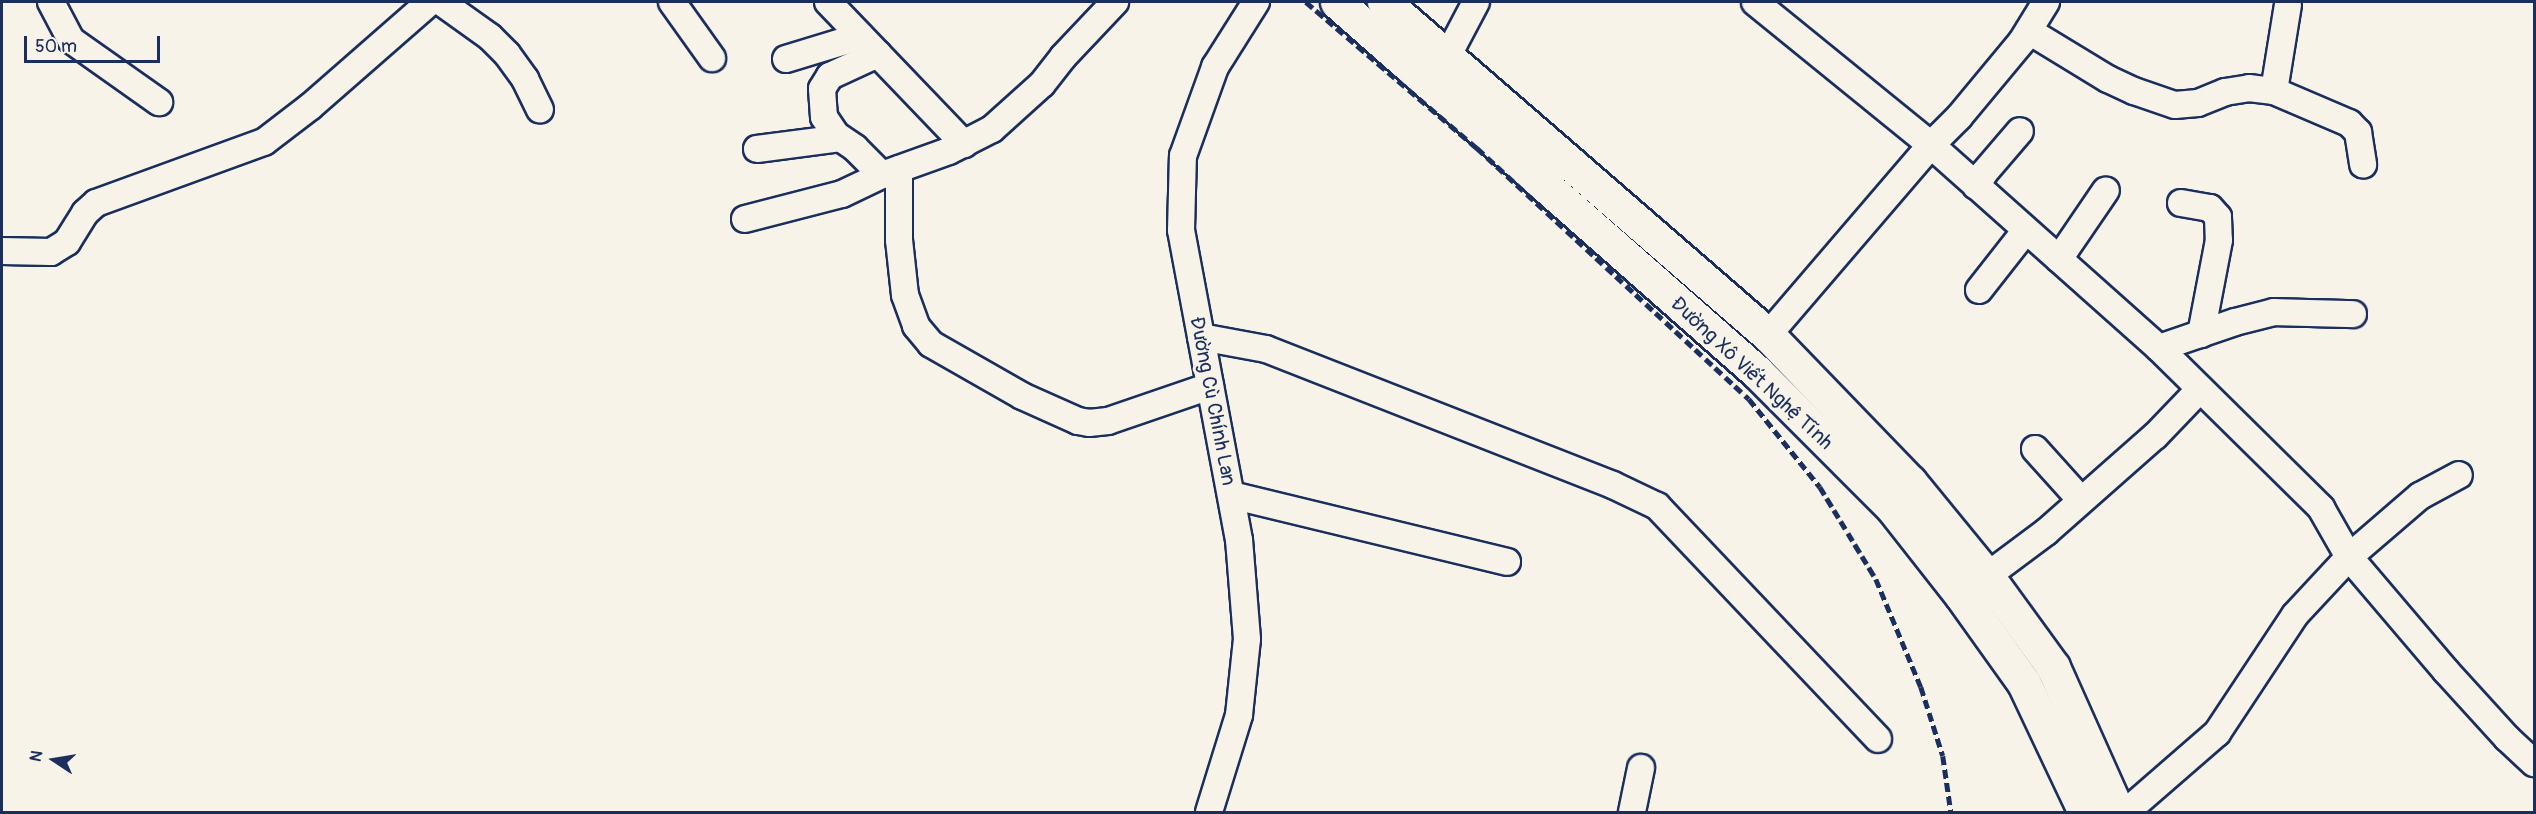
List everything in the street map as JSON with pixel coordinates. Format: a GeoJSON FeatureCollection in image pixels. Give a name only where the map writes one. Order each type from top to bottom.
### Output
{"type":"FeatureCollection","features":[{"type":"Feature","properties":{"kind":"highway","name":"Đường Xô Viết Nghệ Tĩnh"},"geometry":{"type":"LineString","coordinates":[[1337,2],[1756,372],[1892,507],[1961,595],[2024,683],[2085,813]]}},
{"type":"Feature","properties":{"kind":"highway","name":"Đường Xô Viết Nghệ Tĩnh"},"geometry":{"type":"LineString","coordinates":[[1384,2],[1768,335],[1910,482],[1987,576],[2053,667],[2118,813]]}},
{"type":"Feature","properties":{"kind":"street"},"geometry":{"type":"LineString","coordinates":[[51,2],[71,40],[159,102]]}},
{"type":"Feature","properties":{"kind":"street"},"geometry":{"type":"LineString","coordinates":[[2,251],[51,252],[67,242],[85,213],[96,202],[273,137],[430,2]]}},
{"type":"Feature","properties":{"kind":"street"},"geometry":{"type":"LineString","coordinates":[[441,2],[482,30],[507,54],[525,79],[540,110]]}},
{"type":"Feature","properties":{"kind":"street"},"geometry":{"type":"LineString","coordinates":[[672,2],[712,58]]}},
{"type":"Feature","properties":{"kind":"street"},"geometry":{"type":"LineString","coordinates":[[828,2],[964,144]]}},
{"type":"Feature","properties":{"kind":"street"},"geometry":{"type":"LineString","coordinates":[[745,219],[830,198],[964,144],[992,129],[1023,102],[1115,2]]}},
{"type":"Feature","properties":{"kind":"street","name":"Đường Cù Chính Lan"},"geometry":{"type":"LineString","coordinates":[[1209,813],[1239,715],[1247,639],[1239,540],[1180,230],[1183,156],[1215,67],[1256,2]]}},
{"type":"Feature","properties":{"kind":"street"},"geometry":{"type":"LineString","coordinates":[[1447,57],[1476,2]]}},
{"type":"Feature","properties":{"kind":"street"},"geometry":{"type":"LineString","coordinates":[[1755,2],[1931,145],[2159,348],[2321,508],[2349,557],[2446,671],[2507,738],[2535,763]]}},
{"type":"Feature","properties":{"kind":"street"},"geometry":{"type":"LineString","coordinates":[[1768,335],[1931,145],[1959,117],[2029,31],[2046,2]]}},
{"type":"Feature","properties":{"kind":"street"},"geometry":{"type":"LineString","coordinates":[[2274,91],[2288,5]]}},
{"type":"Feature","properties":{"kind":"street"},"geometry":{"type":"LineString","coordinates":[[2029,31],[2108,79],[2134,92],[2175,105],[2198,103],[2224,92],[2249,88],[2274,91],[2349,123],[2358,132],[2363,165]]}},
{"type":"Feature","properties":{"kind":"street"},"geometry":{"type":"LineString","coordinates":[[786,58],[870,45]]}},
{"type":"Feature","properties":{"kind":"street"},"geometry":{"type":"LineString","coordinates":[[870,45],[824,84],[822,89],[824,117],[840,138],[890,172],[905,295],[916,326],[931,344],[1022,396],[1078,421],[1089,423],[1108,421],[1210,386]]}},
{"type":"Feature","properties":{"kind":"street"},"geometry":{"type":"LineString","coordinates":[[1976,186],[1984,173],[2020,131]]}},
{"type":"Feature","properties":{"kind":"street"},"geometry":{"type":"LineString","coordinates":[[757,149],[840,138]]}},
{"type":"Feature","properties":{"kind":"street"},"geometry":{"type":"LineString","coordinates":[[2060,259],[2106,190]]}},
{"type":"Feature","properties":{"kind":"street"},"geometry":{"type":"LineString","coordinates":[[2181,203],[2210,208],[2218,217],[2219,240],[2201,334]]}},
{"type":"Feature","properties":{"kind":"street"},"geometry":{"type":"LineString","coordinates":[[1979,290],[2026,230]]}},
{"type":"Feature","properties":{"kind":"street"},"geometry":{"type":"LineString","coordinates":[[2159,348],[2274,312],[2353,314]]}},
{"type":"Feature","properties":{"kind":"street"},"geometry":{"type":"LineString","coordinates":[[1201,337],[1266,349],[1613,485],[1657,506],[1878,739]]}},
{"type":"Feature","properties":{"kind":"street"},"geometry":{"type":"LineString","coordinates":[[1987,576],[2046,532],[2080,499],[2155,436],[2200,389]]}},
{"type":"Feature","properties":{"kind":"street"},"geometry":{"type":"LineString","coordinates":[[2035,449],[2080,499]]}},
{"type":"Feature","properties":{"kind":"street"},"geometry":{"type":"LineString","coordinates":[[2126,813],[2217,733],[2295,615],[2349,557],[2420,496],[2459,475]]}},
{"type":"Feature","properties":{"kind":"street"},"geometry":{"type":"LineString","coordinates":[[1231,495],[1507,562]]}},
{"type":"Feature","properties":{"kind":"street"},"geometry":{"type":"LineString","coordinates":[[1632,813],[1641,768]]}},
{"type":"Feature","properties":{"kind":"railway"},"geometry":{"type":"LineString","coordinates":[[1306,2],[1477,148],[1749,399],[1820,487],[1876,579],[1921,687],[1943,756],[1951,812]]}}]}
